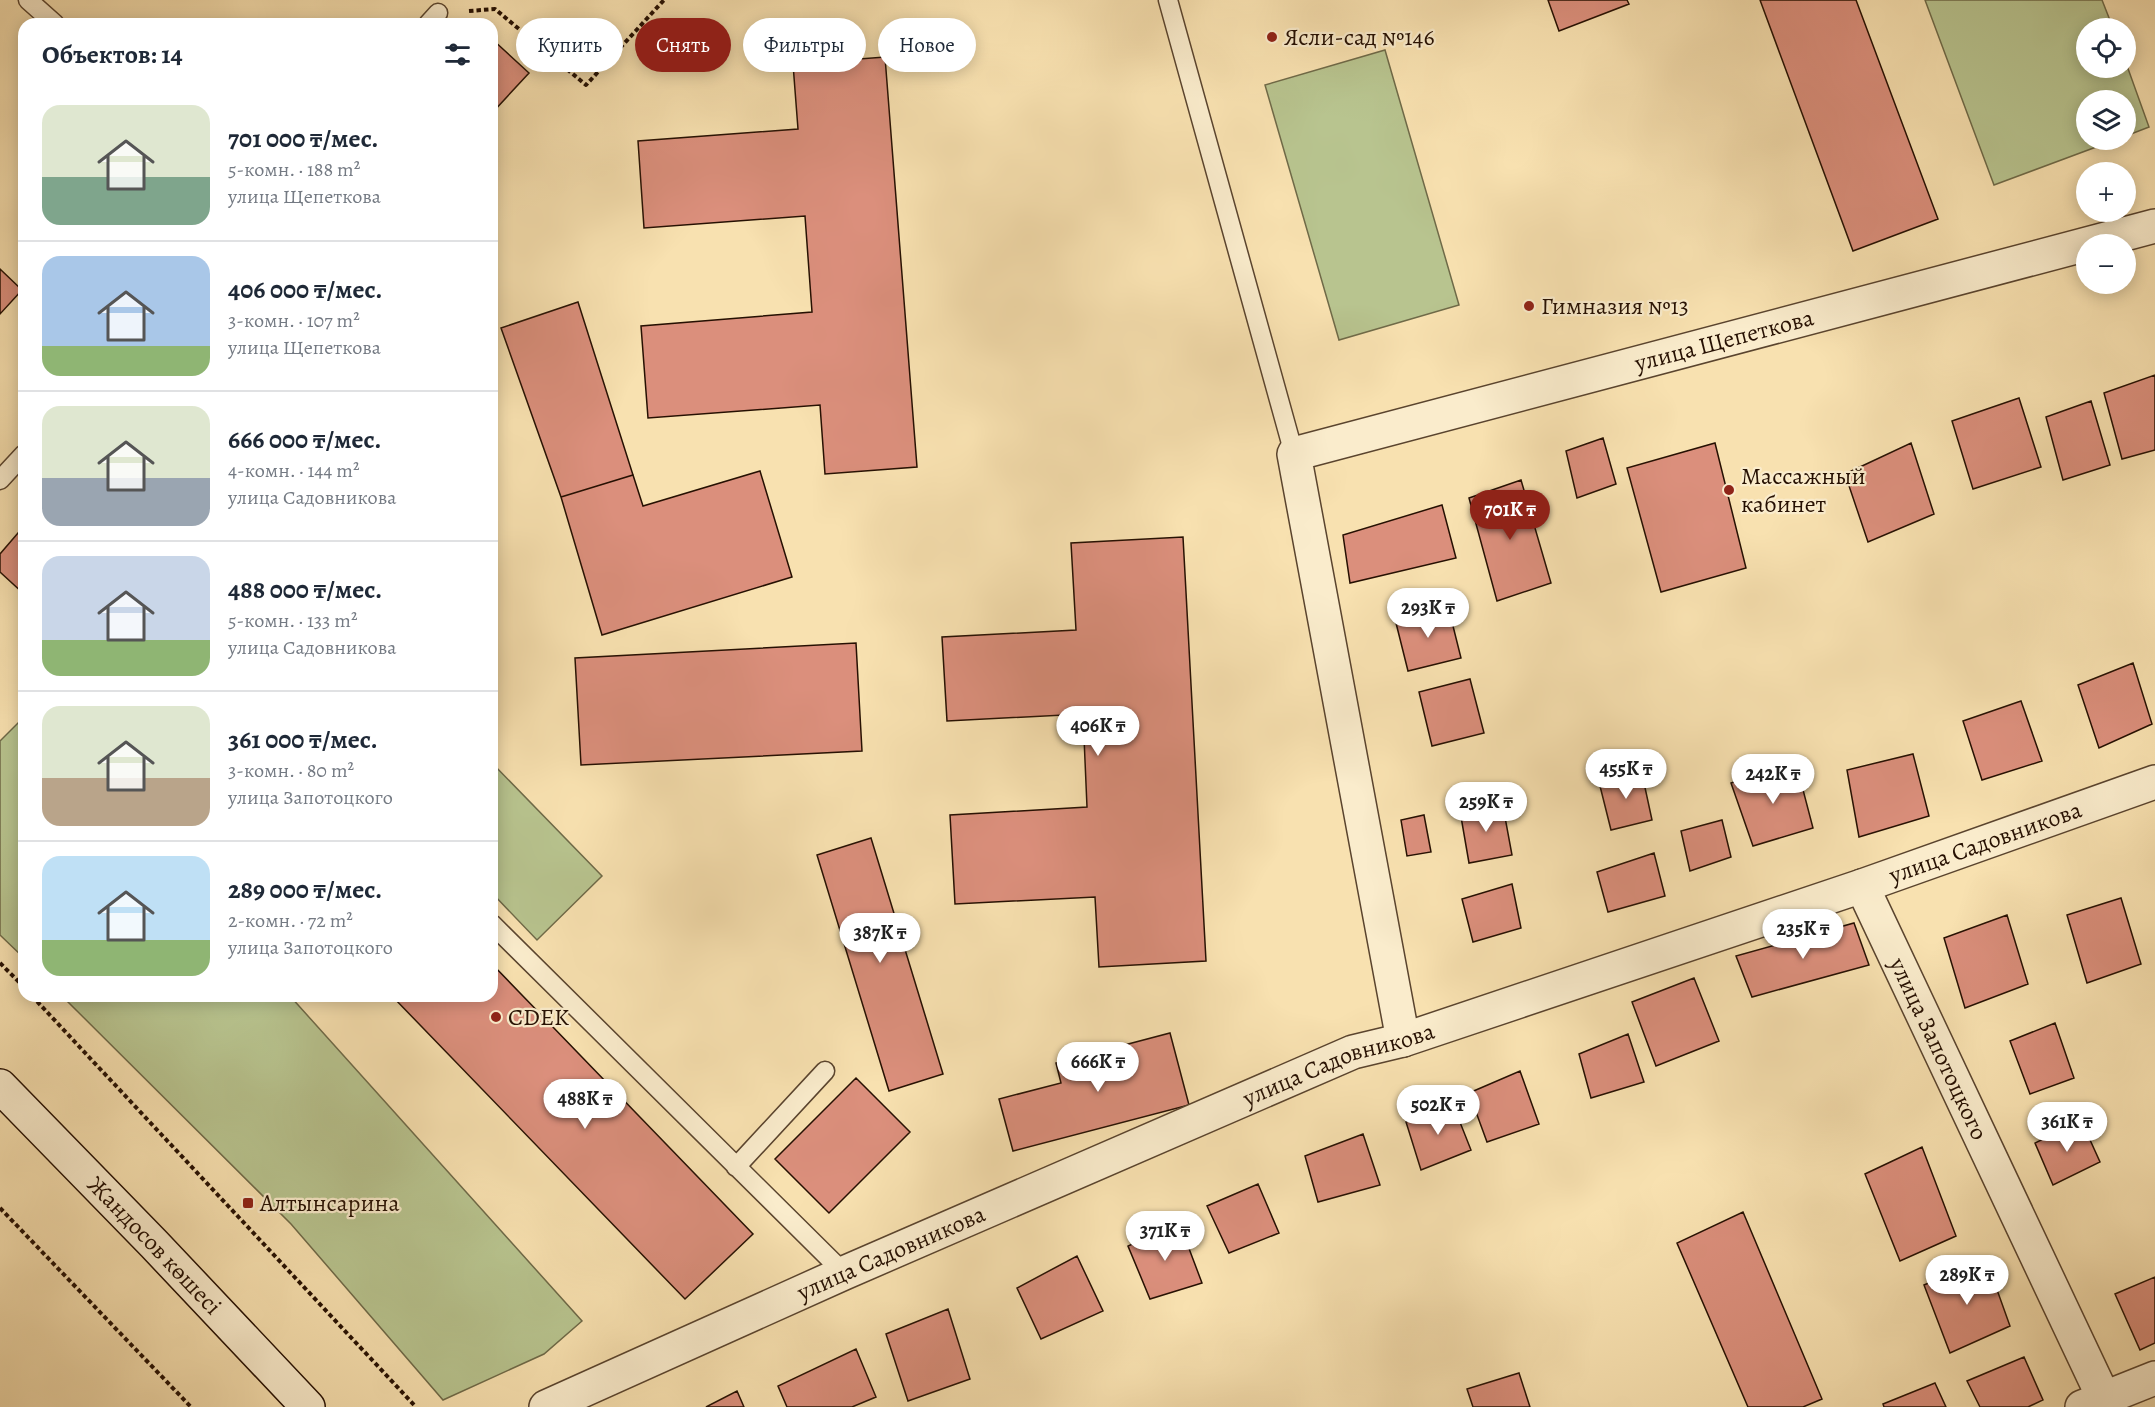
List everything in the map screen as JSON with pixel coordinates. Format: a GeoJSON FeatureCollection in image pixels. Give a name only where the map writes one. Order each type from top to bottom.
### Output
{"type":"FeatureCollection","features":[{"type":"Feature","properties":{"kind":"street","name":"улица Щепеткова"},"geometry":{"type":"LineString","coordinates":[[1294,454],[2155,226]]}},
{"type":"Feature","properties":{"kind":"street"},"geometry":{"type":"LineString","coordinates":[[1294,454],[1403,1040]]}},
{"type":"Feature","properties":{"kind":"street","name":"улица Садовникова"},"geometry":{"type":"LineString","coordinates":[[546,1407],[844,1273],[1353,1052],[1403,1040],[1862,886],[2155,782]]}},
{"type":"Feature","properties":{"kind":"street","name":"улица Запотоцкого"},"geometry":{"type":"LineString","coordinates":[[1862,886],[2098,1404]]}},
{"type":"Feature","properties":{"kind":"street","name":"Жандосов көшесі"},"geometry":{"type":"LineString","coordinates":[[0,1086],[308,1407]]}},
{"type":"Feature","properties":{"kind":"street"},"geometry":{"type":"LineString","coordinates":[[2098,1404],[2155,1378]]}},
{"type":"Feature","properties":{"kind":"lane"},"geometry":{"type":"LineString","coordinates":[[28,0],[48,18]]}},
{"type":"Feature","properties":{"kind":"lane"},"geometry":{"type":"LineString","coordinates":[[1168,0],[1294,454]]}},
{"type":"Feature","properties":{"kind":"lane"},"geometry":{"type":"LineString","coordinates":[[0,480],[18,463]]}},
{"type":"Feature","properties":{"kind":"lane"},"geometry":{"type":"LineString","coordinates":[[498,930],[844,1273]]}},
{"type":"Feature","properties":{"kind":"lane"},"geometry":{"type":"LineString","coordinates":[[736,1167],[825,1071]]}},
{"type":"Feature","properties":{"kind":"path"},"geometry":{"type":"LineString","coordinates":[[439,18],[495,9],[586,85],[664,0]]}},
{"type":"Feature","properties":{"kind":"path"},"geometry":{"type":"LineString","coordinates":[[0,963],[18,981]]}},
{"type":"Feature","properties":{"kind":"path"},"geometry":{"type":"LineString","coordinates":[[38,1002],[416,1407]]}},
{"type":"Feature","properties":{"kind":"path"},"geometry":{"type":"LineString","coordinates":[[0,1208],[191,1407]]}},
{"type":"Feature","properties":{"kind":"green space"},"geometry":{"type":"Polygon","coordinates":[[[1925,0],[2102,0],[2109,18],[2076,18],[2076,78],[2131,78],[2136,90],[2076,90],[2076,150],[2088,150],[1994,185],[1925,0]]]}},
{"type":"Feature","properties":{"kind":"green space"},"geometry":{"type":"Polygon","coordinates":[[[1385,50],[1459,305],[1339,340],[1265,85],[1385,50]]]}},
{"type":"Feature","properties":{"kind":"green space"},"geometry":{"type":"Polygon","coordinates":[[[2136,91],[2149,127],[2136,132],[2136,91]]]}},
{"type":"Feature","properties":{"kind":"green space"},"geometry":{"type":"Polygon","coordinates":[[[18,723],[18,952],[0,935],[0,741],[18,723]]]}},
{"type":"Feature","properties":{"kind":"green space"},"geometry":{"type":"Polygon","coordinates":[[[498,769],[602,876],[537,940],[498,899],[498,769]]]}},
{"type":"Feature","properties":{"kind":"green space"},"geometry":{"type":"Polygon","coordinates":[[[68,1002],[295,1002],[582,1321],[544,1354],[443,1400],[291,1224],[68,1002]]]}},
{"type":"Feature","properties":{"kind":"building"},"geometry":{"type":"Polygon","coordinates":[[[1548,0],[1627,0],[1629,4],[1559,31],[1548,0]]]}},
{"type":"Feature","properties":{"kind":"building"},"geometry":{"type":"Polygon","coordinates":[[[1760,0],[1856,0],[1938,219],[1853,251],[1760,0]]]}},
{"type":"Feature","properties":{"kind":"building"},"geometry":{"type":"Polygon","coordinates":[[[498,45],[516,61],[516,72],[528,72],[498,107],[498,45]]]}},
{"type":"Feature","properties":{"kind":"building"},"geometry":{"type":"Polygon","coordinates":[[[866,58],[878,58],[878,72],[886,72],[917,467],[825,474],[820,405],[648,418],[641,326],[812,312],[805,216],[644,228],[638,141],[798,129],[794,72],[866,72],[866,58]]]}},
{"type":"Feature","properties":{"kind":"building"},"geometry":{"type":"Polygon","coordinates":[[[0,269],[18,286],[18,294],[0,314],[0,269]]]}},
{"type":"Feature","properties":{"kind":"building"},"geometry":{"type":"Polygon","coordinates":[[[578,302],[633,475],[561,497],[501,328],[578,302]]]}},
{"type":"Feature","properties":{"kind":"building"},"geometry":{"type":"Polygon","coordinates":[[[2155,375],[2155,450],[2122,459],[2104,393],[2155,375]]]}},
{"type":"Feature","properties":{"kind":"building"},"geometry":{"type":"Polygon","coordinates":[[[2019,398],[2041,467],[1973,489],[1952,421],[2019,398]]]}},
{"type":"Feature","properties":{"kind":"building"},"geometry":{"type":"Polygon","coordinates":[[[2091,401],[2110,465],[2063,480],[2046,417],[2091,401]]]}},
{"type":"Feature","properties":{"kind":"building"},"geometry":{"type":"Polygon","coordinates":[[[1603,438],[1616,484],[1577,498],[1566,451],[1603,438]]]}},
{"type":"Feature","properties":{"kind":"building"},"geometry":{"type":"Polygon","coordinates":[[[1715,443],[1746,568],[1661,592],[1627,468],[1715,443]]]}},
{"type":"Feature","properties":{"kind":"building"},"geometry":{"type":"Polygon","coordinates":[[[1911,443],[1934,514],[1868,542],[1845,474],[1911,443]]]}},
{"type":"Feature","properties":{"kind":"building"},"geometry":{"type":"Polygon","coordinates":[[[760,471],[792,577],[602,635],[561,497],[633,475],[643,506],[760,471]]]}},
{"type":"Feature","properties":{"kind":"building"},"geometry":{"type":"Polygon","coordinates":[[[1521,480],[1551,583],[1497,601],[1469,498],[1521,480]]]}},
{"type":"Feature","properties":{"kind":"building"},"geometry":{"type":"Polygon","coordinates":[[[1442,505],[1456,558],[1350,583],[1343,535],[1442,505]]]}},
{"type":"Feature","properties":{"kind":"building"},"geometry":{"type":"Polygon","coordinates":[[[18,533],[18,588],[0,572],[0,554],[18,533]]]}},
{"type":"Feature","properties":{"kind":"building"},"geometry":{"type":"Polygon","coordinates":[[[1183,537],[1206,961],[1099,967],[1095,897],[955,904],[950,815],[1087,807],[1083,714],[947,721],[942,637],[1076,630],[1071,543],[1183,537]]]}},
{"type":"Feature","properties":{"kind":"building"},"geometry":{"type":"Polygon","coordinates":[[[1448,606],[1461,658],[1408,671],[1395,619],[1448,606]]]}},
{"type":"Feature","properties":{"kind":"building"},"geometry":{"type":"Polygon","coordinates":[[[856,643],[862,751],[581,765],[575,658],[856,643]]]}},
{"type":"Feature","properties":{"kind":"building"},"geometry":{"type":"Polygon","coordinates":[[[2133,663],[2152,724],[2099,748],[2078,685],[2133,663]]]}},
{"type":"Feature","properties":{"kind":"building"},"geometry":{"type":"Polygon","coordinates":[[[1470,679],[1484,733],[1432,746],[1419,692],[1470,679]]]}},
{"type":"Feature","properties":{"kind":"building"},"geometry":{"type":"Polygon","coordinates":[[[2021,701],[2042,761],[1982,780],[1963,721],[2021,701]]]}},
{"type":"Feature","properties":{"kind":"building"},"geometry":{"type":"Polygon","coordinates":[[[1913,754],[1929,816],[1859,837],[1847,770],[1913,754]]]}},
{"type":"Feature","properties":{"kind":"building"},"geometry":{"type":"Polygon","coordinates":[[[1796,763],[1813,828],[1753,846],[1731,783],[1796,763]]]}},
{"type":"Feature","properties":{"kind":"building"},"geometry":{"type":"Polygon","coordinates":[[[1641,769],[1652,820],[1611,830],[1599,782],[1641,769]]]}},
{"type":"Feature","properties":{"kind":"building"},"geometry":{"type":"Polygon","coordinates":[[[1502,801],[1512,855],[1469,863],[1460,811],[1502,801]]]}},
{"type":"Feature","properties":{"kind":"building"},"geometry":{"type":"Polygon","coordinates":[[[1424,815],[1431,852],[1407,856],[1401,820],[1424,815]]]}},
{"type":"Feature","properties":{"kind":"building"},"geometry":{"type":"Polygon","coordinates":[[[1722,820],[1731,857],[1690,871],[1681,831],[1722,820]]]}},
{"type":"Feature","properties":{"kind":"building"},"geometry":{"type":"Polygon","coordinates":[[[871,838],[943,1074],[889,1091],[817,855],[871,838]]]}},
{"type":"Feature","properties":{"kind":"building"},"geometry":{"type":"Polygon","coordinates":[[[1654,853],[1665,896],[1608,912],[1597,872],[1654,853]]]}},
{"type":"Feature","properties":{"kind":"building"},"geometry":{"type":"Polygon","coordinates":[[[1512,884],[1521,928],[1473,942],[1462,899],[1512,884]]]}},
{"type":"Feature","properties":{"kind":"building"},"geometry":{"type":"Polygon","coordinates":[[[2121,898],[2141,964],[2087,983],[2067,915],[2121,898]]]}},
{"type":"Feature","properties":{"kind":"building"},"geometry":{"type":"Polygon","coordinates":[[[2007,915],[2028,984],[1965,1008],[1944,938],[2007,915]]]}},
{"type":"Feature","properties":{"kind":"building"},"geometry":{"type":"Polygon","coordinates":[[[1854,923],[1869,965],[1752,997],[1736,956],[1854,923]]]}},
{"type":"Feature","properties":{"kind":"building"},"geometry":{"type":"Polygon","coordinates":[[[498,970],[753,1234],[685,1299],[398,1002],[498,1002],[498,970]]]}},
{"type":"Feature","properties":{"kind":"building"},"geometry":{"type":"Polygon","coordinates":[[[1694,978],[1719,1041],[1656,1066],[1632,1002],[1694,978]]]}},
{"type":"Feature","properties":{"kind":"building"},"geometry":{"type":"Polygon","coordinates":[[[2055,1023],[2074,1078],[2030,1094],[2010,1041],[2055,1023]]]}},
{"type":"Feature","properties":{"kind":"building"},"geometry":{"type":"Polygon","coordinates":[[[1170,1033],[1189,1105],[1013,1151],[999,1099],[1061,1083],[1056,1063],[1170,1033]]]}},
{"type":"Feature","properties":{"kind":"building"},"geometry":{"type":"Polygon","coordinates":[[[1628,1034],[1644,1082],[1591,1098],[1579,1054],[1628,1034]]]}},
{"type":"Feature","properties":{"kind":"building"},"geometry":{"type":"Polygon","coordinates":[[[1520,1071],[1539,1124],[1487,1142],[1469,1093],[1520,1071]]]}},
{"type":"Feature","properties":{"kind":"building"},"geometry":{"type":"Polygon","coordinates":[[[856,1078],[910,1132],[829,1213],[775,1159],[856,1078]]]}},
{"type":"Feature","properties":{"kind":"building"},"geometry":{"type":"Polygon","coordinates":[[[1452,1102],[1471,1150],[1421,1170],[1406,1122],[1452,1102]]]}},
{"type":"Feature","properties":{"kind":"building"},"geometry":{"type":"Polygon","coordinates":[[[2081,1120],[2100,1162],[2053,1185],[2035,1143],[2081,1120]]]}},
{"type":"Feature","properties":{"kind":"building"},"geometry":{"type":"Polygon","coordinates":[[[1363,1134],[1380,1185],[1318,1202],[1305,1156],[1363,1134]]]}},
{"type":"Feature","properties":{"kind":"building"},"geometry":{"type":"Polygon","coordinates":[[[1922,1147],[1956,1236],[1900,1261],[1865,1174],[1922,1147]]]}},
{"type":"Feature","properties":{"kind":"building"},"geometry":{"type":"Polygon","coordinates":[[[1258,1184],[1279,1233],[1229,1253],[1207,1206],[1258,1184]]]}},
{"type":"Feature","properties":{"kind":"building"},"geometry":{"type":"Polygon","coordinates":[[[1743,1212],[1822,1399],[1803,1407],[1748,1407],[1677,1243],[1743,1212]]]}},
{"type":"Feature","properties":{"kind":"building"},"geometry":{"type":"Polygon","coordinates":[[[1179,1222],[1202,1283],[1150,1299],[1128,1246],[1179,1222]]]}},
{"type":"Feature","properties":{"kind":"building"},"geometry":{"type":"Polygon","coordinates":[[[1077,1256],[1103,1311],[1041,1339],[1017,1288],[1077,1256]]]}},
{"type":"Feature","properties":{"kind":"building"},"geometry":{"type":"Polygon","coordinates":[[[1986,1259],[2010,1326],[1950,1353],[1924,1285],[1986,1259]]]}},
{"type":"Feature","properties":{"kind":"building"},"geometry":{"type":"Polygon","coordinates":[[[2155,1277],[2155,1343],[2140,1350],[2115,1294],[2155,1277]]]}},
{"type":"Feature","properties":{"kind":"building"},"geometry":{"type":"Polygon","coordinates":[[[948,1309],[970,1379],[908,1401],[886,1334],[948,1309]]]}},
{"type":"Feature","properties":{"kind":"building"},"geometry":{"type":"Polygon","coordinates":[[[856,1349],[876,1397],[852,1407],[787,1407],[778,1386],[856,1349]]]}},
{"type":"Feature","properties":{"kind":"building"},"geometry":{"type":"Polygon","coordinates":[[[2024,1357],[2043,1400],[2028,1407],[1980,1407],[1967,1381],[2024,1357]]]}},
{"type":"Feature","properties":{"kind":"building"},"geometry":{"type":"Polygon","coordinates":[[[1519,1373],[1530,1407],[1473,1407],[1467,1389],[1519,1373]]]}},
{"type":"Feature","properties":{"kind":"building"},"geometry":{"type":"Polygon","coordinates":[[[1935,1383],[1946,1407],[1884,1407],[1883,1404],[1935,1383]]]}},
{"type":"Feature","properties":{"kind":"building"},"geometry":{"type":"Polygon","coordinates":[[[737,1391],[744,1407],[706,1407],[737,1391]]]}},
{"type":"Feature","properties":{"kind":"place","name":"Ясли-сад №146"},"geometry":{"type":"Point","coordinates":[1272,37]}},
{"type":"Feature","properties":{"kind":"place","name":"Гимназия №13"},"geometry":{"type":"Point","coordinates":[1529,306]}},
{"type":"Feature","properties":{"kind":"place","name":"Массажный кабинет"},"geometry":{"type":"Point","coordinates":[1729,490]}},
{"type":"Feature","properties":{"kind":"place","name":"CDEK"},"geometry":{"type":"Point","coordinates":[496,1017]}},
{"type":"Feature","properties":{"kind":"place","name":"Алтынсарина"},"geometry":{"type":"Point","coordinates":[248,1203]}}]}
